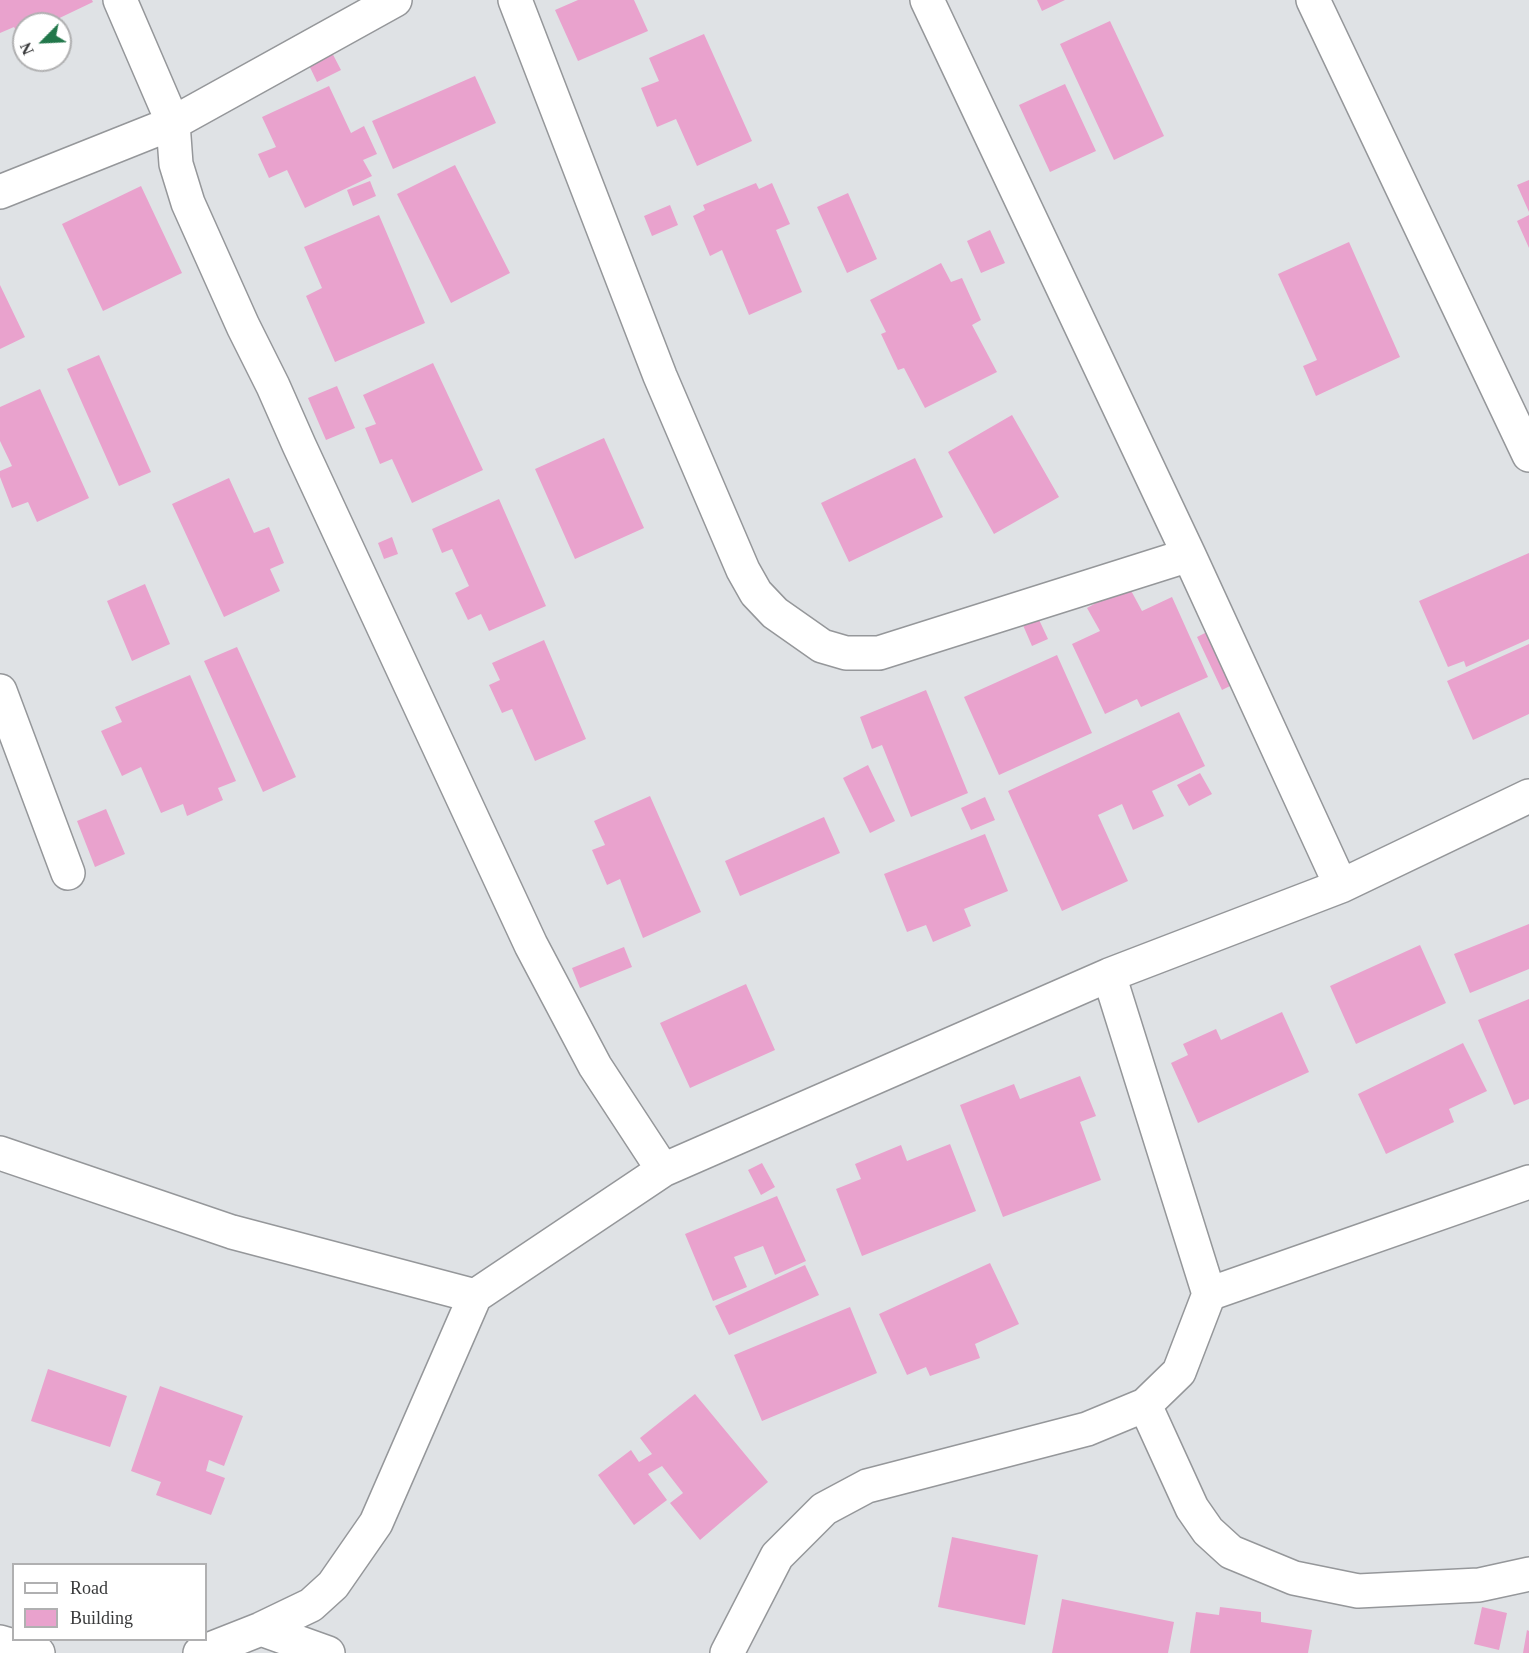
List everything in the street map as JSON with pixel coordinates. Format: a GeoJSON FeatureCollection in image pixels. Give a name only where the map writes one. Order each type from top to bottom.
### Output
{"type":"FeatureCollection","features":[{"type":"Feature","properties":{"kind":"street"},"geometry":{"type":"LineString","coordinates":[[120,0],[173,123],[176,164],[188,203],[521,924],[595,1066],[663,1170]]}},
{"type":"Feature","properties":{"kind":"street"},"geometry":{"type":"LineString","coordinates":[[0,192],[173,123],[395,0]]}},
{"type":"Feature","properties":{"kind":"street"},"geometry":{"type":"LineString","coordinates":[[515,0],[660,376],[743,570],[756,593],[775,613],[822,646],[846,653],[879,653],[1189,555]]}},
{"type":"Feature","properties":{"kind":"street"},"geometry":{"type":"LineString","coordinates":[[927,0],[1189,555],[1341,886]]}},
{"type":"Feature","properties":{"kind":"street"},"geometry":{"type":"LineString","coordinates":[[1313,0],[1529,455]]}},
{"type":"Feature","properties":{"kind":"street"},"geometry":{"type":"LineString","coordinates":[[0,691],[68,873]]}},
{"type":"Feature","properties":{"kind":"street"},"geometry":{"type":"LineString","coordinates":[[200,1653],[261,1629],[311,1605],[333,1585],[376,1523],[476,1296],[663,1170],[1109,975],[1341,886],[1529,796]]}},
{"type":"Feature","properties":{"kind":"street"},"geometry":{"type":"LineString","coordinates":[[727,1653],[777,1556],[824,1509],[867,1486],[1087,1429],[1144,1405],[1179,1372],[1209,1294],[1109,975]]}},
{"type":"Feature","properties":{"kind":"street"},"geometry":{"type":"LineString","coordinates":[[0,1152],[232,1232],[476,1296]]}},
{"type":"Feature","properties":{"kind":"street"},"geometry":{"type":"LineString","coordinates":[[1209,1294],[1529,1182]]}},
{"type":"Feature","properties":{"kind":"street"},"geometry":{"type":"LineString","coordinates":[[1144,1405],[1192,1508],[1208,1530],[1231,1552],[1294,1578],[1359,1591],[1479,1585],[1529,1574]]}},
{"type":"Feature","properties":{"kind":"street"},"geometry":{"type":"LineString","coordinates":[[261,1629],[328,1653]]}},
{"type":"Feature","properties":{"kind":"street"},"geometry":{"type":"LineString","coordinates":[[0,1642],[38,1653]]}},
{"type":"Feature","properties":{"kind":"building"},"geometry":{"type":"Polygon","coordinates":[[[0,0],[92,0],[93,2],[72,12],[12,12],[12,28],[0,33],[0,0]]]}},
{"type":"Feature","properties":{"kind":"building"},"geometry":{"type":"Polygon","coordinates":[[[578,0],[634,0],[648,31],[578,61],[555,10],[578,0]]]}},
{"type":"Feature","properties":{"kind":"building"},"geometry":{"type":"Polygon","coordinates":[[[1037,0],[1065,0],[1042,11],[1037,0]]]}},
{"type":"Feature","properties":{"kind":"building"},"geometry":{"type":"Polygon","coordinates":[[[1110,21],[1164,136],[1114,160],[1060,44],[1110,21]]]}},
{"type":"Feature","properties":{"kind":"building"},"geometry":{"type":"Polygon","coordinates":[[[704,34],[752,141],[697,166],[676,119],[657,127],[641,88],[659,81],[649,58],[704,34]]]}},
{"type":"Feature","properties":{"kind":"building"},"geometry":{"type":"Polygon","coordinates":[[[329,47],[341,70],[317,82],[306,59],[329,47]]]}},
{"type":"Feature","properties":{"kind":"building"},"geometry":{"type":"Polygon","coordinates":[[[475,76],[496,123],[393,169],[372,121],[475,76]]]}},
{"type":"Feature","properties":{"kind":"building"},"geometry":{"type":"Polygon","coordinates":[[[1065,84],[1096,151],[1050,172],[1019,105],[1065,84]]]}},
{"type":"Feature","properties":{"kind":"building"},"geometry":{"type":"Polygon","coordinates":[[[329,86],[351,133],[364,126],[377,154],[363,160],[372,176],[305,208],[287,170],[269,178],[258,154],[276,147],[262,117],[329,86]]]}},
{"type":"Feature","properties":{"kind":"building"},"geometry":{"type":"Polygon","coordinates":[[[455,165],[510,273],[451,303],[397,194],[455,165]]]}},
{"type":"Feature","properties":{"kind":"building"},"geometry":{"type":"Polygon","coordinates":[[[1529,180],[1529,212],[1517,185],[1529,180]]]}},
{"type":"Feature","properties":{"kind":"building"},"geometry":{"type":"Polygon","coordinates":[[[370,181],[376,196],[353,206],[347,190],[370,181]]]}},
{"type":"Feature","properties":{"kind":"building"},"geometry":{"type":"Polygon","coordinates":[[[756,183],[759,189],[772,183],[790,224],[776,230],[802,292],[749,315],[722,250],[710,256],[693,216],[705,210],[703,205],[756,183]]]}},
{"type":"Feature","properties":{"kind":"building"},"geometry":{"type":"Polygon","coordinates":[[[141,186],[182,273],[103,311],[62,224],[141,186]]]}},
{"type":"Feature","properties":{"kind":"building"},"geometry":{"type":"Polygon","coordinates":[[[848,193],[877,259],[847,273],[817,207],[848,193]]]}},
{"type":"Feature","properties":{"kind":"building"},"geometry":{"type":"Polygon","coordinates":[[[670,205],[678,225],[652,236],[644,216],[670,205]]]}},
{"type":"Feature","properties":{"kind":"building"},"geometry":{"type":"Polygon","coordinates":[[[379,215],[425,323],[335,362],[306,296],[322,288],[304,247],[379,215]]]}},
{"type":"Feature","properties":{"kind":"building"},"geometry":{"type":"Polygon","coordinates":[[[1529,215],[1529,248],[1517,221],[1529,215]]]}},
{"type":"Feature","properties":{"kind":"building"},"geometry":{"type":"Polygon","coordinates":[[[990,230],[1005,263],[981,273],[967,241],[990,230]]]}},
{"type":"Feature","properties":{"kind":"building"},"geometry":{"type":"Polygon","coordinates":[[[1349,242],[1400,357],[1316,396],[1303,366],[1317,360],[1278,274],[1349,242]]]}},
{"type":"Feature","properties":{"kind":"building"},"geometry":{"type":"Polygon","coordinates":[[[941,263],[951,282],[962,278],[981,320],[972,325],[997,372],[925,408],[904,368],[898,370],[881,334],[886,332],[870,300],[941,263]]]}},
{"type":"Feature","properties":{"kind":"building"},"geometry":{"type":"Polygon","coordinates":[[[0,285],[25,337],[0,349],[0,285]]]}},
{"type":"Feature","properties":{"kind":"building"},"geometry":{"type":"Polygon","coordinates":[[[99,355],[151,472],[119,486],[67,369],[99,355]]]}},
{"type":"Feature","properties":{"kind":"building"},"geometry":{"type":"Polygon","coordinates":[[[433,363],[483,470],[412,503],[392,459],[380,464],[365,428],[376,424],[363,395],[433,363]]]}},
{"type":"Feature","properties":{"kind":"building"},"geometry":{"type":"Polygon","coordinates":[[[337,386],[355,428],[326,440],[308,398],[337,386]]]}},
{"type":"Feature","properties":{"kind":"building"},"geometry":{"type":"Polygon","coordinates":[[[40,389],[89,498],[37,522],[28,502],[12,508],[0,477],[0,471],[12,466],[0,441],[0,407],[40,389]]]}},
{"type":"Feature","properties":{"kind":"building"},"geometry":{"type":"Polygon","coordinates":[[[1012,415],[1059,497],[994,534],[948,452],[1012,415]]]}},
{"type":"Feature","properties":{"kind":"building"},"geometry":{"type":"Polygon","coordinates":[[[604,438],[644,528],[575,559],[535,469],[604,438]]]}},
{"type":"Feature","properties":{"kind":"building"},"geometry":{"type":"Polygon","coordinates":[[[915,458],[943,517],[849,562],[821,503],[915,458]]]}},
{"type":"Feature","properties":{"kind":"building"},"geometry":{"type":"Polygon","coordinates":[[[229,478],[254,533],[269,527],[284,563],[270,569],[280,591],[224,617],[172,504],[229,478]]]}},
{"type":"Feature","properties":{"kind":"building"},"geometry":{"type":"Polygon","coordinates":[[[499,499],[546,606],[489,631],[481,614],[468,620],[455,593],[469,586],[452,549],[442,553],[432,529],[499,499]]]}},
{"type":"Feature","properties":{"kind":"building"},"geometry":{"type":"Polygon","coordinates":[[[392,537],[398,554],[384,559],[378,543],[392,537]]]}},
{"type":"Feature","properties":{"kind":"building"},"geometry":{"type":"Polygon","coordinates":[[[1529,553],[1529,639],[1466,667],[1464,661],[1448,667],[1419,601],[1529,553]]]}},
{"type":"Feature","properties":{"kind":"building"},"geometry":{"type":"Polygon","coordinates":[[[145,584],[170,644],[132,661],[107,601],[145,584]]]}},
{"type":"Feature","properties":{"kind":"building"},"geometry":{"type":"Polygon","coordinates":[[[1128,585],[1142,611],[1172,597],[1208,677],[1141,707],[1137,699],[1105,714],[1072,644],[1100,631],[1087,608],[1128,585]]]}},
{"type":"Feature","properties":{"kind":"building"},"geometry":{"type":"Polygon","coordinates":[[[1034,609],[1048,639],[1032,646],[1019,616],[1034,609]]]}},
{"type":"Feature","properties":{"kind":"building"},"geometry":{"type":"Polygon","coordinates":[[[1217,627],[1242,680],[1222,690],[1197,637],[1217,627]]]}},
{"type":"Feature","properties":{"kind":"building"},"geometry":{"type":"Polygon","coordinates":[[[544,640],[586,739],[535,761],[512,709],[502,713],[489,685],[500,680],[492,663],[544,640]]]}},
{"type":"Feature","properties":{"kind":"building"},"geometry":{"type":"Polygon","coordinates":[[[1529,644],[1529,714],[1473,740],[1447,681],[1529,644]]]}},
{"type":"Feature","properties":{"kind":"building"},"geometry":{"type":"Polygon","coordinates":[[[237,647],[296,777],[263,792],[204,661],[237,647]]]}},
{"type":"Feature","properties":{"kind":"building"},"geometry":{"type":"Polygon","coordinates":[[[1057,655],[1092,733],[999,775],[964,697],[1057,655]]]}},
{"type":"Feature","properties":{"kind":"building"},"geometry":{"type":"Polygon","coordinates":[[[190,675],[236,781],[218,788],[223,800],[187,816],[183,804],[161,813],[141,767],[122,776],[101,731],[122,722],[115,707],[190,675]]]}},
{"type":"Feature","properties":{"kind":"building"},"geometry":{"type":"Polygon","coordinates":[[[926,690],[968,793],[911,817],[882,745],[872,749],[860,717],[926,690]]]}},
{"type":"Feature","properties":{"kind":"building"},"geometry":{"type":"Polygon","coordinates":[[[1179,712],[1205,766],[1152,791],[1164,816],[1133,830],[1122,804],[1098,815],[1128,881],[1062,911],[1008,791],[1179,712]]]}},
{"type":"Feature","properties":{"kind":"building"},"geometry":{"type":"Polygon","coordinates":[[[868,765],[895,821],[870,833],[843,778],[868,765]]]}},
{"type":"Feature","properties":{"kind":"building"},"geometry":{"type":"Polygon","coordinates":[[[1200,773],[1212,794],[1189,806],[1177,785],[1200,773]]]}},
{"type":"Feature","properties":{"kind":"building"},"geometry":{"type":"Polygon","coordinates":[[[650,796],[701,912],[643,938],[620,879],[607,885],[592,850],[605,845],[594,821],[650,796]]]}},
{"type":"Feature","properties":{"kind":"building"},"geometry":{"type":"Polygon","coordinates":[[[985,797],[995,820],[971,830],[961,808],[985,797]]]}},
{"type":"Feature","properties":{"kind":"building"},"geometry":{"type":"Polygon","coordinates":[[[106,809],[125,854],[95,867],[77,821],[106,809]]]}},
{"type":"Feature","properties":{"kind":"building"},"geometry":{"type":"Polygon","coordinates":[[[824,817],[840,853],[740,896],[725,861],[824,817]]]}},
{"type":"Feature","properties":{"kind":"building"},"geometry":{"type":"Polygon","coordinates":[[[985,834],[1008,891],[964,909],[971,926],[933,942],[926,925],[907,932],[884,874],[985,834]]]}},
{"type":"Feature","properties":{"kind":"building"},"geometry":{"type":"Polygon","coordinates":[[[1529,924],[1529,969],[1470,993],[1454,954],[1529,924]]]}},
{"type":"Feature","properties":{"kind":"building"},"geometry":{"type":"Polygon","coordinates":[[[1420,945],[1446,1003],[1356,1044],[1330,986],[1420,945]]]}},
{"type":"Feature","properties":{"kind":"building"},"geometry":{"type":"Polygon","coordinates":[[[624,947],[632,967],[580,988],[572,968],[624,947]]]}},
{"type":"Feature","properties":{"kind":"building"},"geometry":{"type":"Polygon","coordinates":[[[746,984],[775,1050],[690,1088],[660,1023],[746,984]]]}},
{"type":"Feature","properties":{"kind":"building"},"geometry":{"type":"Polygon","coordinates":[[[1529,999],[1529,1099],[1514,1105],[1478,1020],[1529,999]]]}},
{"type":"Feature","properties":{"kind":"building"},"geometry":{"type":"Polygon","coordinates":[[[1282,1012],[1309,1072],[1198,1123],[1171,1063],[1188,1055],[1183,1044],[1216,1029],[1221,1040],[1282,1012]]]}},
{"type":"Feature","properties":{"kind":"building"},"geometry":{"type":"Polygon","coordinates":[[[1463,1043],[1487,1091],[1449,1109],[1454,1122],[1386,1154],[1358,1094],[1463,1043]]]}},
{"type":"Feature","properties":{"kind":"building"},"geometry":{"type":"Polygon","coordinates":[[[1080,1076],[1096,1116],[1080,1122],[1101,1180],[1003,1217],[960,1105],[1014,1084],[1020,1099],[1080,1076]]]}},
{"type":"Feature","properties":{"kind":"building"},"geometry":{"type":"Polygon","coordinates":[[[950,1144],[976,1211],[862,1256],[836,1189],[861,1179],[855,1164],[901,1145],[907,1161],[950,1144]]]}},
{"type":"Feature","properties":{"kind":"building"},"geometry":{"type":"Polygon","coordinates":[[[762,1163],[775,1187],[761,1195],[748,1170],[762,1163]]]}},
{"type":"Feature","properties":{"kind":"building"},"geometry":{"type":"Polygon","coordinates":[[[777,1196],[806,1261],[775,1275],[763,1246],[734,1257],[747,1287],[713,1301],[685,1234],[777,1196]]]}},
{"type":"Feature","properties":{"kind":"building"},"geometry":{"type":"Polygon","coordinates":[[[990,1263],[1019,1324],[975,1344],[980,1358],[930,1376],[926,1367],[907,1375],[879,1314],[990,1263]]]}},
{"type":"Feature","properties":{"kind":"building"},"geometry":{"type":"Polygon","coordinates":[[[805,1265],[819,1295],[729,1335],[715,1306],[805,1265]]]}},
{"type":"Feature","properties":{"kind":"building"},"geometry":{"type":"Polygon","coordinates":[[[850,1307],[877,1373],[762,1421],[734,1355],[850,1307]]]}},
{"type":"Feature","properties":{"kind":"building"},"geometry":{"type":"Polygon","coordinates":[[[48,1369],[127,1396],[110,1447],[31,1421],[48,1369]]]}},
{"type":"Feature","properties":{"kind":"building"},"geometry":{"type":"Polygon","coordinates":[[[160,1386],[243,1416],[224,1466],[209,1460],[206,1471],[225,1478],[211,1515],[156,1495],[161,1482],[131,1471],[160,1386]]]}},
{"type":"Feature","properties":{"kind":"building"},"geometry":{"type":"Polygon","coordinates":[[[695,1394],[768,1482],[700,1540],[670,1503],[683,1493],[662,1466],[648,1474],[667,1500],[634,1525],[598,1475],[631,1450],[639,1462],[652,1454],[640,1438],[695,1394]]]}},
{"type":"Feature","properties":{"kind":"building"},"geometry":{"type":"Polygon","coordinates":[[[952,1537],[1038,1555],[1025,1625],[938,1607],[952,1537]]]}},
{"type":"Feature","properties":{"kind":"building"},"geometry":{"type":"Polygon","coordinates":[[[1062,1599],[1174,1622],[1168,1653],[1052,1653],[1062,1599]]]}},
{"type":"Feature","properties":{"kind":"building"},"geometry":{"type":"Polygon","coordinates":[[[1220,1607],[1261,1612],[1261,1622],[1312,1630],[1308,1653],[1190,1653],[1196,1612],[1219,1615],[1220,1607]]]}},
{"type":"Feature","properties":{"kind":"building"},"geometry":{"type":"Polygon","coordinates":[[[1482,1607],[1507,1613],[1499,1650],[1474,1644],[1482,1607]]]}},
{"type":"Feature","properties":{"kind":"building"},"geometry":{"type":"Polygon","coordinates":[[[1527,1630],[1529,1631],[1529,1653],[1523,1653],[1527,1630]]]}}]}
